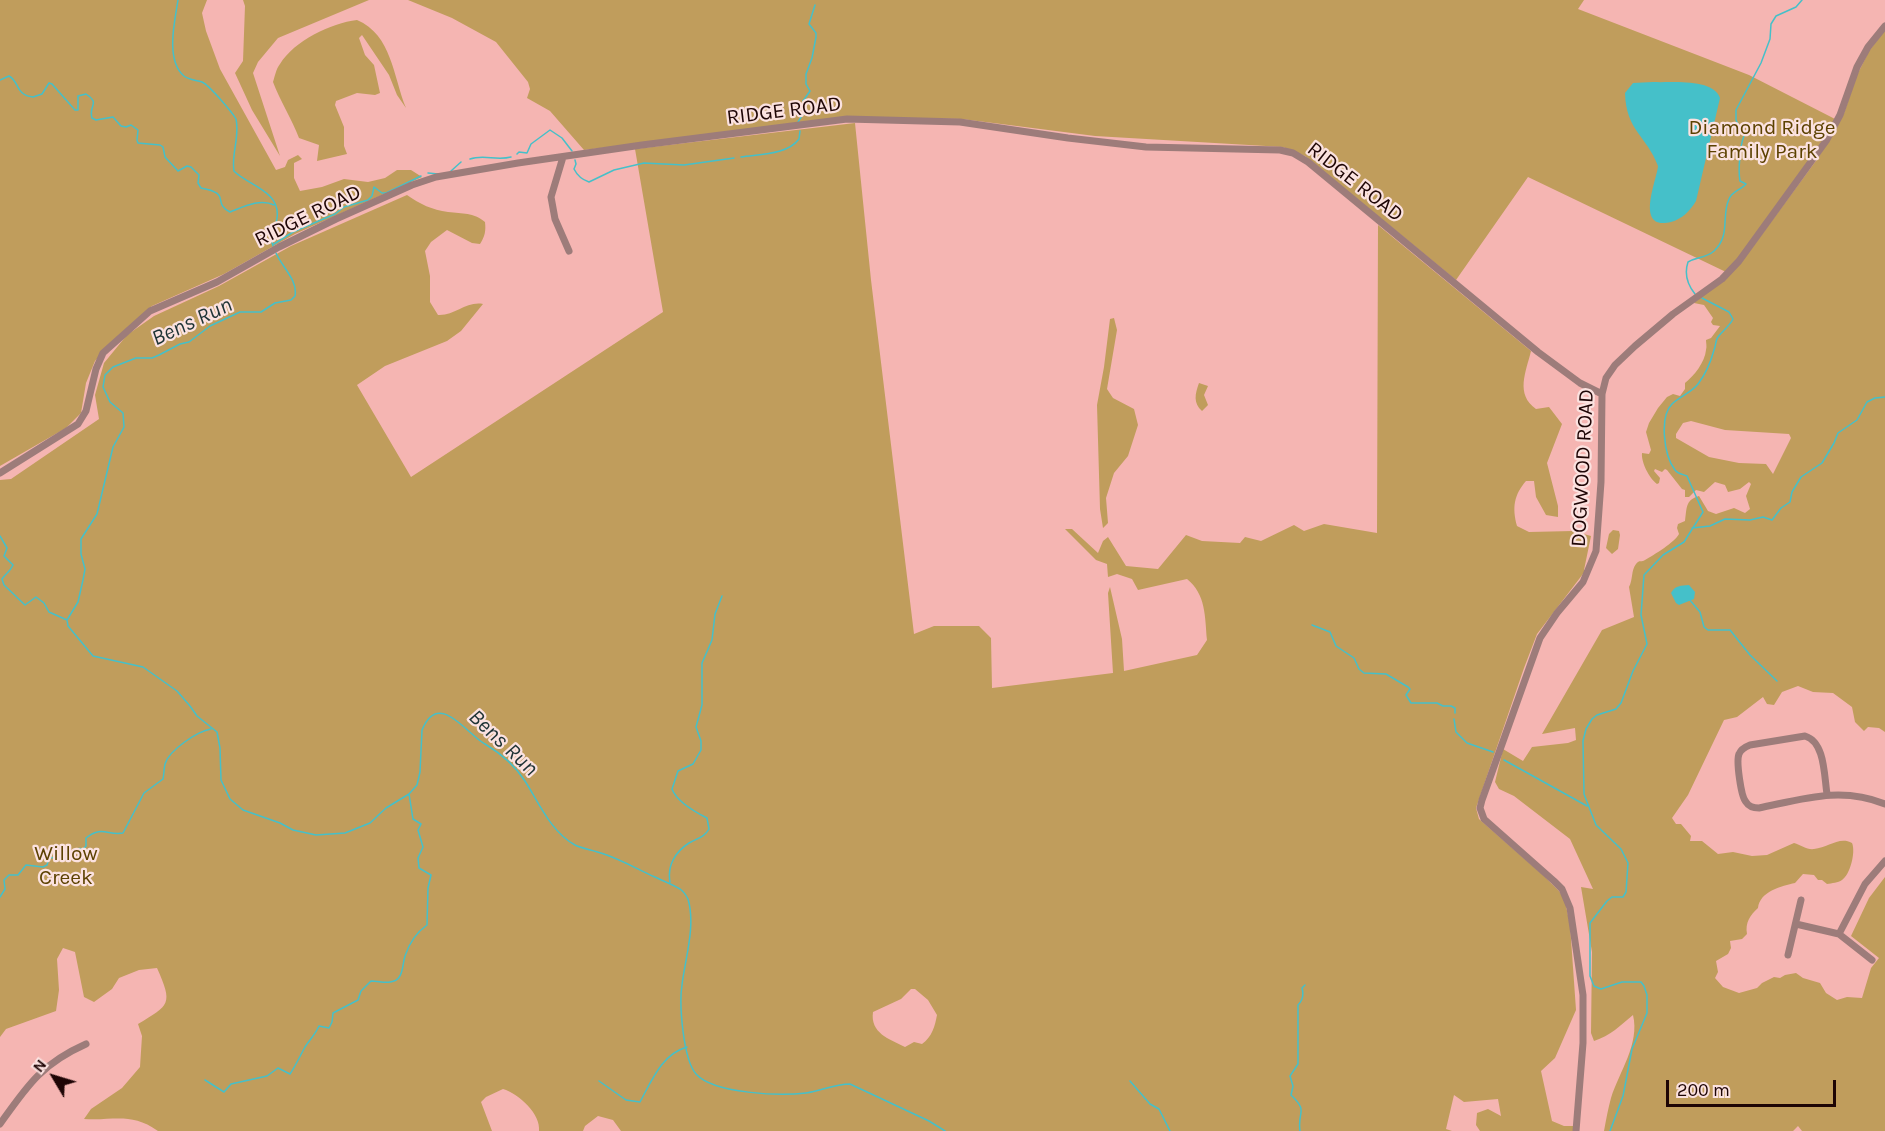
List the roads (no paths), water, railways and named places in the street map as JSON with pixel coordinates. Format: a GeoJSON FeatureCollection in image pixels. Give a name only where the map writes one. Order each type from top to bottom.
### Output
{"type":"FeatureCollection","features":[{"type":"Feature","properties":{"kind":"street","name":"DOGWOOD ROAD"},"geometry":{"type":"LineString","coordinates":[[1576,1131],[1584,1016],[1580,968],[1570,908],[1562,890],[1489,825],[1480,808],[1489,777],[1540,638],[1552,619],[1583,582],[1593,562],[1599,537],[1602,394],[1606,378],[1644,338],[1722,279],[1739,261],[1821,150],[1840,115],[1862,58],[1885,26]]}},
{"type":"Feature","properties":{"kind":"street","name":"RIDGE ROAD"},"geometry":{"type":"LineString","coordinates":[[0,473],[78,424],[86,411],[96,369],[103,354],[143,316],[217,282],[279,247],[424,181],[471,171],[642,144],[847,119],[960,122],[1146,147],[1286,151],[1308,162],[1538,352],[1585,386],[1602,394]]}},
{"type":"Feature","properties":{"kind":"street"},"geometry":{"type":"LineString","coordinates":[[563,157],[551,197],[555,219],[569,251]]}},
{"type":"Feature","properties":{"kind":"street"},"geometry":{"type":"LineString","coordinates":[[1827,794],[1819,747],[1811,738],[1805,736],[1750,745],[1742,748],[1738,755],[1743,797],[1746,804],[1752,807],[1759,808],[1827,794],[1862,797],[1885,804]]}},
{"type":"Feature","properties":{"kind":"street"},"geometry":{"type":"LineString","coordinates":[[1839,934],[1865,884],[1885,861]]}},
{"type":"Feature","properties":{"kind":"street"},"geometry":{"type":"LineString","coordinates":[[1788,955],[1801,900]]}},
{"type":"Feature","properties":{"kind":"street"},"geometry":{"type":"LineString","coordinates":[[1796,924],[1839,934],[1872,960]]}},
{"type":"Feature","properties":{"kind":"street"},"geometry":{"type":"LineString","coordinates":[[0,1124],[37,1075],[58,1058],[86,1044]]}},
{"type":"Feature","properties":{"kind":"water"},"geometry":{"type":"Polygon","coordinates":[[[1633,83],[1700,84],[1709,87],[1720,98],[1696,201],[1679,219],[1660,223],[1653,219],[1650,212],[1658,166],[1633,125],[1626,106],[1625,93],[1633,83]]]}},
{"type":"Feature","properties":{"kind":"water"},"geometry":{"type":"Polygon","coordinates":[[[1689,585],[1695,592],[1694,599],[1679,605],[1671,593],[1676,587],[1689,585]]]}},
{"type":"Feature","properties":{"kind":"waterway","name":"Bens Run"},"geometry":{"type":"LineString","coordinates":[[178,0],[173,40],[178,69],[184,76],[205,84],[236,119],[234,171],[274,201],[277,218],[272,235],[273,246]]}},
{"type":"Feature","properties":{"kind":"waterway"},"geometry":{"type":"LineString","coordinates":[[1695,294],[1687,279],[1688,262],[1711,253],[1719,245],[1724,232],[1729,199],[1746,184],[1740,181],[1741,145],[1744,136],[1736,120],[1736,110],[1761,63],[1770,39],[1771,24],[1776,16],[1796,7],[1802,0]]}},
{"type":"Feature","properties":{"kind":"waterway"},"geometry":{"type":"LineString","coordinates":[[798,122],[805,111],[803,101],[810,91],[806,84],[806,74],[816,37],[816,33],[809,24],[815,5]]}},
{"type":"Feature","properties":{"kind":"waterway"},"geometry":{"type":"LineString","coordinates":[[0,80],[9,76],[23,94],[33,97],[42,94],[49,83],[52,84],[75,110],[78,110],[78,96],[86,94],[93,100],[92,118],[96,120],[113,117],[121,126],[131,125],[138,130],[138,143],[163,147],[165,157],[178,171],[187,166],[191,167],[199,175],[198,183],[201,188],[216,193],[222,205],[230,212],[263,202],[274,205]]}},
{"type":"Feature","properties":{"kind":"waterway"},"geometry":{"type":"LineString","coordinates":[[517,154],[527,153],[531,144],[550,130],[562,138],[572,151]]}},
{"type":"Feature","properties":{"kind":"waterway"},"geometry":{"type":"LineString","coordinates":[[741,157],[773,153],[788,148],[799,139],[800,131]]}},
{"type":"Feature","properties":{"kind":"waterway"},"geometry":{"type":"LineString","coordinates":[[470,159],[511,157]]}},
{"type":"Feature","properties":{"kind":"waterway"},"geometry":{"type":"LineString","coordinates":[[575,160],[575,171],[589,182],[614,170],[644,163],[684,165],[734,158]]}},
{"type":"Feature","properties":{"kind":"waterway"},"geometry":{"type":"LineString","coordinates":[[451,171],[461,162]]}},
{"type":"Feature","properties":{"kind":"waterway"},"geometry":{"type":"LineString","coordinates":[[428,173],[438,174]]}},
{"type":"Feature","properties":{"kind":"waterway"},"geometry":{"type":"LineString","coordinates":[[274,244],[293,232],[335,214],[344,207],[368,200],[372,196],[374,187],[386,193],[421,176]]}},
{"type":"Feature","properties":{"kind":"waterway","name":"Bens Run"},"geometry":{"type":"LineString","coordinates":[[276,253],[294,284],[295,296],[291,300],[275,303],[261,312],[240,312],[210,326],[189,342],[152,358],[136,358],[113,367],[105,375],[103,387],[110,402],[123,413],[124,427],[113,447],[97,514],[81,539],[81,554],[85,569],[78,602],[67,620],[68,626],[93,656],[143,667],[177,691],[197,716],[217,732],[221,780],[230,799],[243,810],[293,830],[316,835],[345,833],[370,823],[386,808],[409,794],[417,785],[420,772],[422,730],[429,718],[436,714],[445,714],[453,718],[512,766],[525,781],[559,833],[578,846],[622,861],[677,887],[688,899],[691,920],[681,1005],[685,1044],[696,1074],[717,1086],[765,1094],[806,1093],[850,1084],[929,1121],[945,1131]]}},
{"type":"Feature","properties":{"kind":"waterway"},"geometry":{"type":"LineString","coordinates":[[1610,1131],[1623,1096],[1632,1049],[1647,1013],[1647,995],[1641,982],[1622,982],[1601,989],[1594,986],[1590,976],[1590,923],[1612,897],[1623,897],[1626,892],[1628,863],[1621,849],[1596,825],[1584,794],[1583,741],[1592,719],[1616,709],[1621,703],[1633,671],[1647,644],[1641,615],[1644,575],[1663,555],[1684,542],[1703,512],[1687,476],[1677,472],[1671,464],[1664,437],[1668,410],[1701,380],[1717,339],[1733,319],[1729,312],[1702,298]]}},
{"type":"Feature","properties":{"kind":"waterway"},"geometry":{"type":"LineString","coordinates":[[1692,528],[1710,526],[1725,519],[1750,520],[1763,517],[1772,520],[1781,508],[1790,502],[1792,492],[1801,477],[1822,463],[1838,433],[1857,420],[1867,402],[1885,397]]}},
{"type":"Feature","properties":{"kind":"waterway"},"geometry":{"type":"LineString","coordinates":[[0,536],[7,548],[4,556],[13,565],[2,579],[4,585],[25,605],[36,597],[44,603],[49,612],[67,620]]}},
{"type":"Feature","properties":{"kind":"waterway"},"geometry":{"type":"LineString","coordinates":[[670,882],[671,865],[676,855],[709,829],[707,818],[682,802],[672,789],[678,771],[693,764],[701,750],[701,741],[696,727],[702,705],[702,663],[712,640],[715,614],[722,596]]}},
{"type":"Feature","properties":{"kind":"waterway"},"geometry":{"type":"LineString","coordinates":[[1689,599],[1700,612],[1704,627],[1708,630],[1730,630],[1750,655],[1777,681]]}},
{"type":"Feature","properties":{"kind":"waterway"},"geometry":{"type":"LineString","coordinates":[[1312,625],[1330,632],[1336,646],[1354,658],[1359,669],[1364,673],[1386,674],[1408,687],[1410,689],[1406,695],[1411,703],[1437,703],[1451,706],[1455,708],[1455,713]]}},
{"type":"Feature","properties":{"kind":"waterway"},"geometry":{"type":"LineString","coordinates":[[1454,719],[1456,732],[1467,743],[1493,752]]}},
{"type":"Feature","properties":{"kind":"waterway"},"geometry":{"type":"LineString","coordinates":[[0,897],[5,889],[4,880],[9,875],[18,875],[26,865],[43,867],[47,865],[49,858],[67,859],[76,850],[83,849],[86,846],[86,838],[96,832],[123,833],[144,793],[163,779],[165,764],[172,753],[192,737],[211,729]]}},
{"type":"Feature","properties":{"kind":"waterway"},"geometry":{"type":"LineString","coordinates":[[1504,760],[1587,806]]}},
{"type":"Feature","properties":{"kind":"waterway"},"geometry":{"type":"LineString","coordinates":[[205,1080],[224,1092],[231,1084],[267,1076],[278,1068],[290,1074],[319,1026],[329,1028],[333,1013],[358,1000],[361,991],[371,981],[390,982],[398,979],[409,947],[427,925],[428,888],[431,875],[419,868],[418,858],[423,847],[418,830],[421,824],[413,819],[409,794]]}},
{"type":"Feature","properties":{"kind":"waterway"},"geometry":{"type":"LineString","coordinates":[[1300,1131],[1301,1109],[1291,1095],[1293,1086],[1290,1076],[1298,1064],[1298,1005],[1303,995],[1302,988],[1305,985]]}},
{"type":"Feature","properties":{"kind":"waterway"},"geometry":{"type":"LineString","coordinates":[[599,1081],[626,1100],[640,1102],[664,1062],[678,1050],[687,1047]]}},
{"type":"Feature","properties":{"kind":"waterway"},"geometry":{"type":"LineString","coordinates":[[1130,1081],[1150,1104],[1159,1109],[1170,1131]]}},
{"type":"Feature","properties":{"kind":"park label","name":"Diamond Ridge Family Park"},"geometry":{"type":"Point","coordinates":[1762,140]}},
{"type":"Feature","properties":{"kind":"park label","name":"Willow Creek"},"geometry":{"type":"Point","coordinates":[66,866]}}]}
